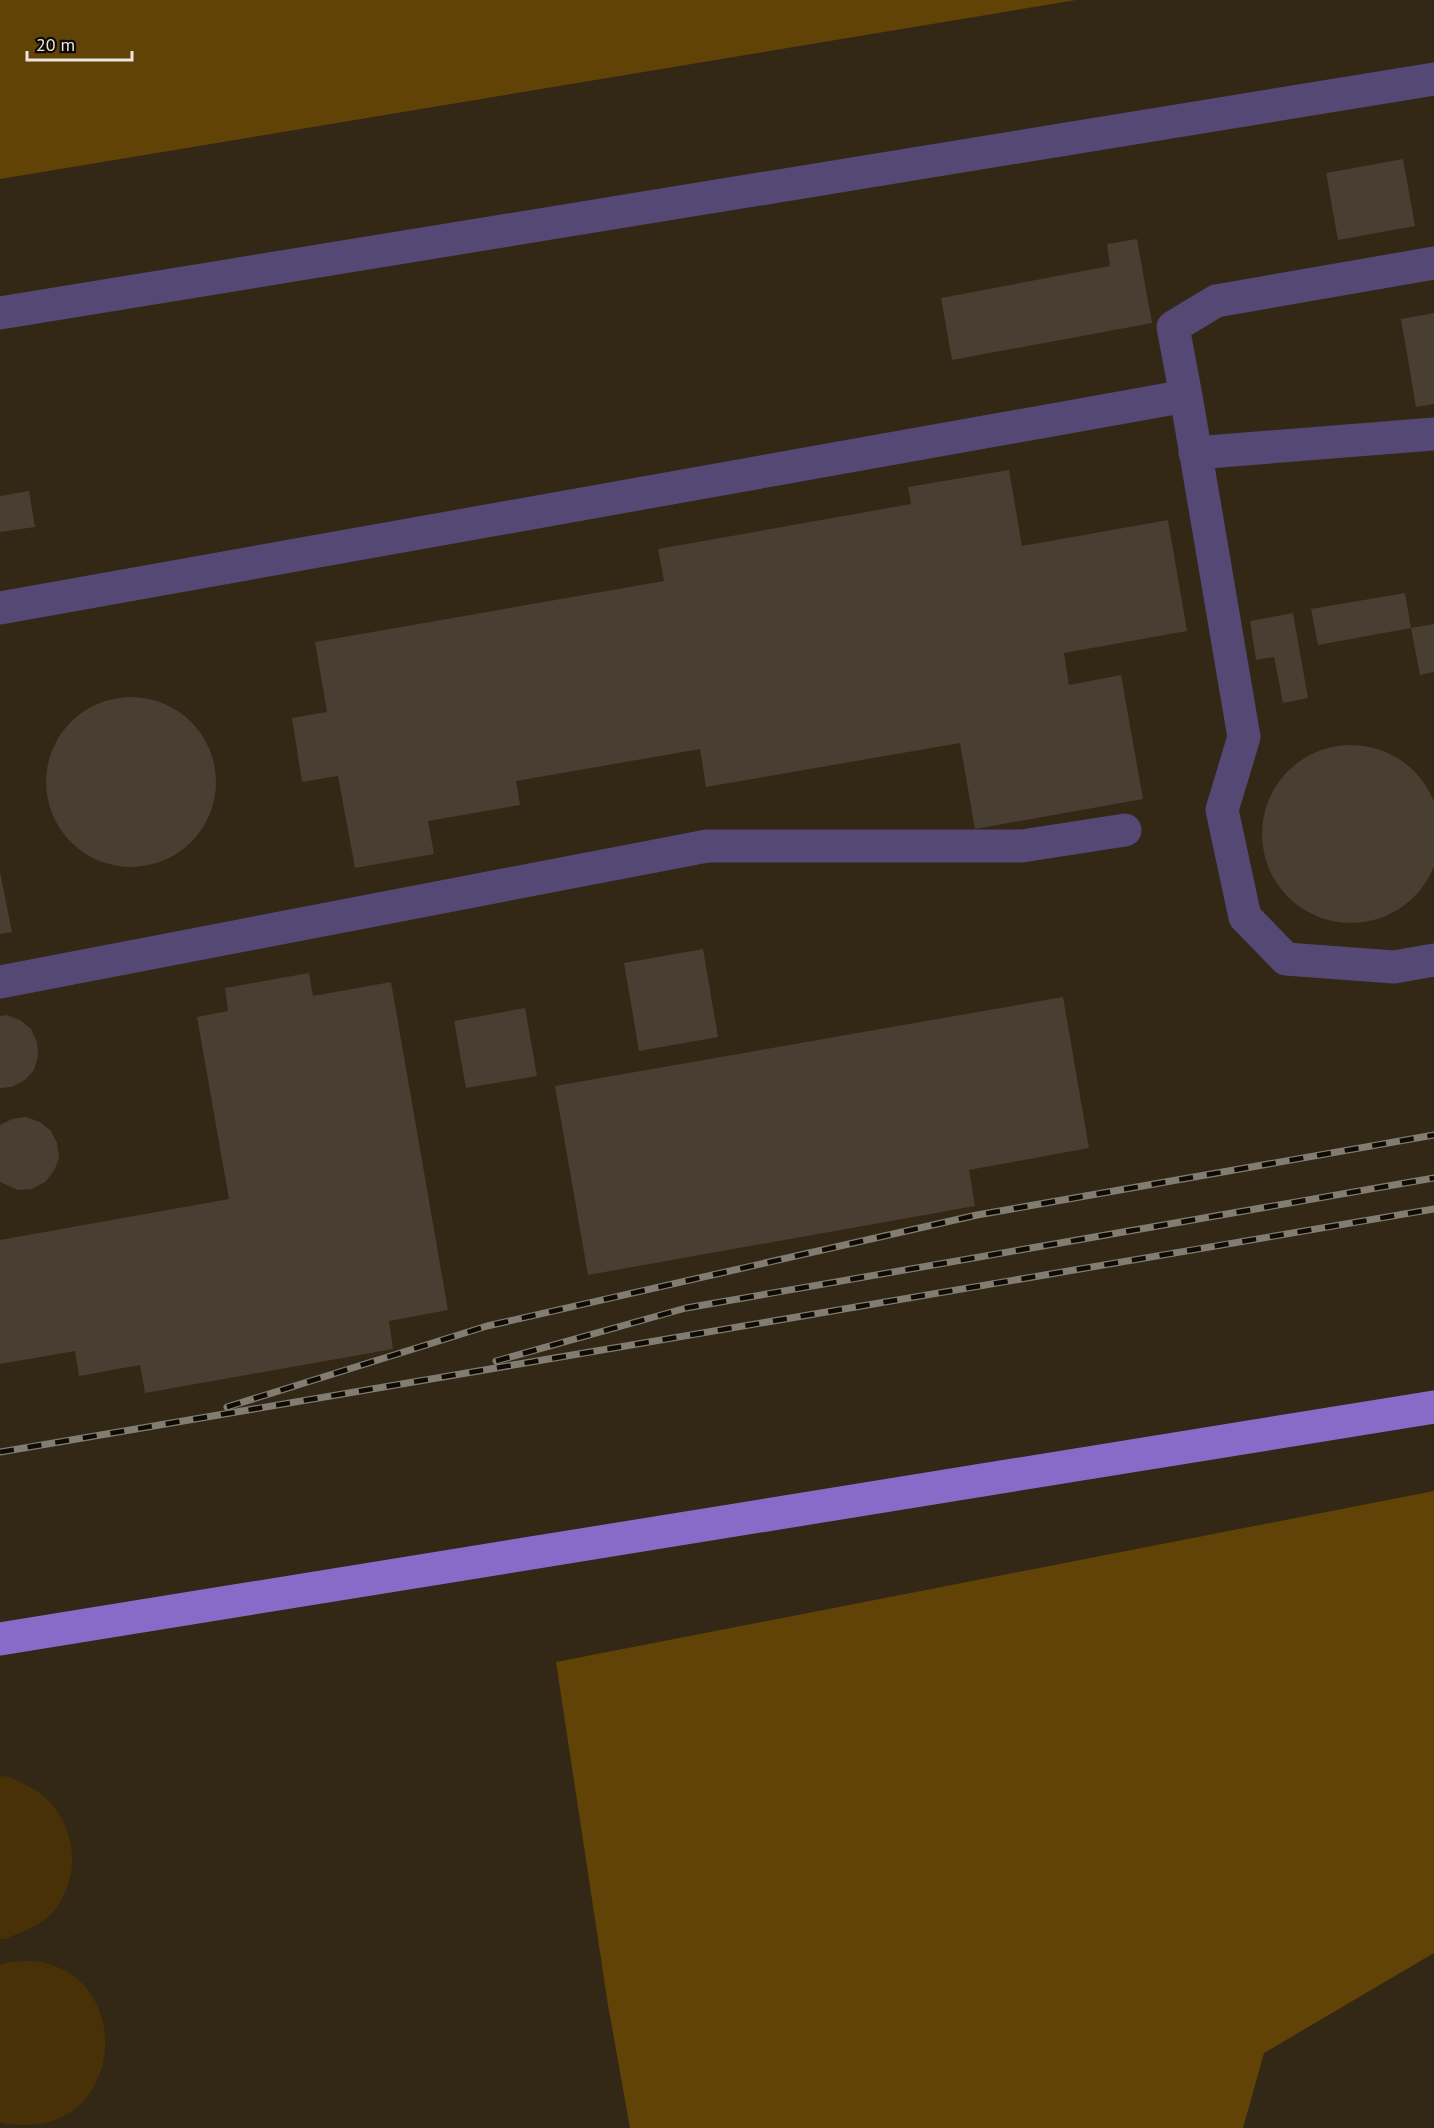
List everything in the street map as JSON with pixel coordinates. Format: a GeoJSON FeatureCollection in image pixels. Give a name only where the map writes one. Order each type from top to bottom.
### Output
{"type":"FeatureCollection","features":[{"type":"Feature","properties":{"kind":"main road"},"geometry":{"type":"LineString","coordinates":[[0,1639],[1434,1407]]}},
{"type":"Feature","properties":{"kind":"street"},"geometry":{"type":"LineString","coordinates":[[0,313],[1434,79]]}},
{"type":"Feature","properties":{"kind":"street"},"geometry":{"type":"LineString","coordinates":[[1434,264],[1216,301],[1173,327],[1244,736],[1222,810],[1245,917],[1286,958],[1394,967],[1434,960]]}},
{"type":"Feature","properties":{"kind":"street"},"geometry":{"type":"LineString","coordinates":[[0,608],[1185,396]]}},
{"type":"Feature","properties":{"kind":"street"},"geometry":{"type":"LineString","coordinates":[[1195,453],[1434,434]]}},
{"type":"Feature","properties":{"kind":"street"},"geometry":{"type":"LineString","coordinates":[[0,982],[707,846],[1022,846],[1125,830]]}},
{"type":"Feature","properties":{"kind":"shaded area"},"geometry":{"type":"Polygon","coordinates":[[[0,0],[1434,0],[1434,2128],[0,2128],[0,0]]]}},
{"type":"Feature","properties":{"kind":"shaded area"},"geometry":{"type":"Polygon","coordinates":[[[0,0],[1076,0],[0,179],[0,0]]]}},
{"type":"Feature","properties":{"kind":"shaded area"},"geometry":{"type":"Polygon","coordinates":[[[1434,1491],[1434,1953],[1264,2053],[1243,2128],[630,2128],[608,2005],[556,1662],[1434,1491]]]}},
{"type":"Feature","properties":{"kind":"shaded area"},"geometry":{"type":"Polygon","coordinates":[[[0,1776],[22,1783],[38,1792],[51,1804],[61,1818],[72,1851],[72,1869],[67,1887],[54,1911],[35,1926],[5,1939],[0,1939],[0,1776]]]}},
{"type":"Feature","properties":{"kind":"shaded area"},"geometry":{"type":"Polygon","coordinates":[[[9,1962],[41,1962],[71,1974],[92,1995],[103,2021],[105,2050],[98,2078],[83,2102],[59,2119],[27,2125],[0,2122],[0,1965],[9,1962]]]}},
{"type":"Feature","properties":{"kind":"building"},"geometry":{"type":"Polygon","coordinates":[[[1403,159],[1415,226],[1338,240],[1326,173],[1403,159]]]}},
{"type":"Feature","properties":{"kind":"building"},"geometry":{"type":"Polygon","coordinates":[[[1137,239],[1152,323],[952,360],[941,298],[1110,266],[1107,244],[1137,239]]]}},
{"type":"Feature","properties":{"kind":"building"},"geometry":{"type":"Polygon","coordinates":[[[1434,313],[1434,404],[1416,407],[1401,319],[1434,313]]]}},
{"type":"Feature","properties":{"kind":"building"},"geometry":{"type":"Polygon","coordinates":[[[1009,470],[1022,546],[1168,520],[1187,631],[1064,653],[1069,685],[1121,675],[1143,799],[975,829],[960,743],[706,787],[700,749],[516,781],[520,805],[428,821],[434,854],[355,868],[338,776],[302,782],[292,718],[327,712],[315,642],[664,581],[658,549],[911,504],[908,487],[1009,470]]]}},
{"type":"Feature","properties":{"kind":"building"},"geometry":{"type":"Polygon","coordinates":[[[29,491],[35,527],[0,532],[0,496],[29,491]]]}},
{"type":"Feature","properties":{"kind":"building"},"geometry":{"type":"Polygon","coordinates":[[[1405,593],[1411,628],[1318,645],[1311,609],[1405,593]]]}},
{"type":"Feature","properties":{"kind":"building"},"geometry":{"type":"Polygon","coordinates":[[[1293,613],[1308,698],[1283,703],[1274,657],[1256,660],[1250,621],[1293,613]]]}},
{"type":"Feature","properties":{"kind":"building"},"geometry":{"type":"Polygon","coordinates":[[[1434,624],[1434,672],[1420,675],[1411,628],[1434,624]]]}},
{"type":"Feature","properties":{"kind":"building"},"geometry":{"type":"Polygon","coordinates":[[[131,697],[163,704],[191,722],[209,750],[216,782],[209,814],[191,842],[163,860],[131,867],[99,860],[71,842],[53,814],[46,782],[53,750],[71,722],[99,704],[131,697]]]}},
{"type":"Feature","properties":{"kind":"building"},"geometry":{"type":"Polygon","coordinates":[[[1351,745],[1368,746],[1385,751],[1414,771],[1434,800],[1439,817],[1439,851],[1434,868],[1414,897],[1385,917],[1368,922],[1351,923],[1334,922],[1317,917],[1288,897],[1268,868],[1263,851],[1262,834],[1263,817],[1268,800],[1288,771],[1317,751],[1334,746],[1351,745]]]}},
{"type":"Feature","properties":{"kind":"building"},"geometry":{"type":"Polygon","coordinates":[[[0,872],[12,932],[0,934],[0,872]]]}},
{"type":"Feature","properties":{"kind":"building"},"geometry":{"type":"Polygon","coordinates":[[[703,949],[718,1037],[639,1051],[624,963],[703,949]]]}},
{"type":"Feature","properties":{"kind":"building"},"geometry":{"type":"Polygon","coordinates":[[[309,973],[313,996],[391,982],[448,1310],[389,1321],[393,1349],[145,1393],[140,1365],[79,1376],[75,1351],[0,1364],[0,1240],[229,1199],[197,1017],[228,1011],[225,988],[309,973]]]}},
{"type":"Feature","properties":{"kind":"building"},"geometry":{"type":"Polygon","coordinates":[[[1063,997],[1089,1148],[969,1170],[975,1206],[588,1275],[555,1086],[1063,997]]]}},
{"type":"Feature","properties":{"kind":"building"},"geometry":{"type":"Polygon","coordinates":[[[525,1008],[537,1076],[466,1088],[454,1021],[525,1008]]]}},
{"type":"Feature","properties":{"kind":"building"},"geometry":{"type":"Polygon","coordinates":[[[6,1015],[20,1020],[31,1029],[37,1042],[38,1056],[34,1070],[25,1080],[12,1087],[0,1088],[0,1016],[6,1015]]]}},
{"type":"Feature","properties":{"kind":"building"},"geometry":{"type":"Polygon","coordinates":[[[26,1117],[40,1122],[51,1131],[57,1143],[59,1158],[54,1171],[45,1182],[32,1189],[18,1190],[0,1182],[0,1125],[12,1119],[26,1117]]]}},
{"type":"Feature","properties":{"kind":"railway"},"geometry":{"type":"LineString","coordinates":[[227,1407],[487,1326],[977,1215],[1434,1135]]}},
{"type":"Feature","properties":{"kind":"railway"},"geometry":{"type":"LineString","coordinates":[[496,1361],[686,1308],[1434,1178]]}},
{"type":"Feature","properties":{"kind":"railway"},"geometry":{"type":"LineString","coordinates":[[0,1452],[1434,1209]]}}]}
